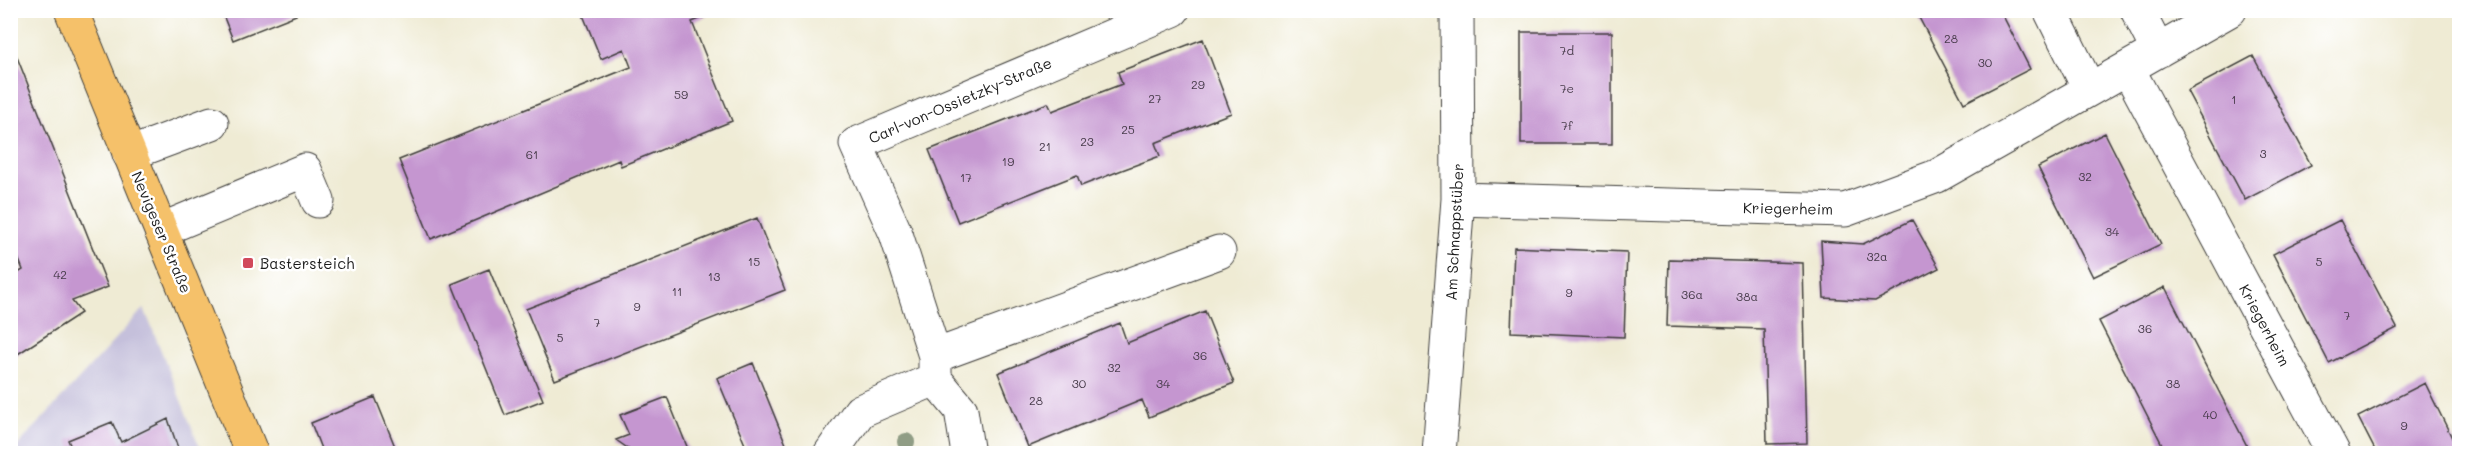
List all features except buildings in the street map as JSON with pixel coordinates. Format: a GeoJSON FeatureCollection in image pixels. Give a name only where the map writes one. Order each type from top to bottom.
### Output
{"type":"FeatureCollection","features":[{"type":"Feature","properties":{"kind":"main road","name":"Nevigeser Straße"},"geometry":{"type":"LineString","coordinates":[[71,10],[252,453]]}},
{"type":"Feature","properties":{"kind":"street","name":"Carl-von-Ossietzky-Straße"},"geometry":{"type":"LineString","coordinates":[[968,453],[961,410],[935,368],[896,234],[856,144],[1173,10]]}},
{"type":"Feature","properties":{"kind":"street","name":"Am Schnappstüber"},"geometry":{"type":"LineString","coordinates":[[1439,453],[1458,199],[1457,10]]}},
{"type":"Feature","properties":{"kind":"street"},"geometry":{"type":"LineString","coordinates":[[2050,10],[2089,89]]}},
{"type":"Feature","properties":{"kind":"street"},"geometry":{"type":"LineString","coordinates":[[2137,10],[2158,51]]}},
{"type":"Feature","properties":{"kind":"street","name":"Kriegerheim"},"geometry":{"type":"LineString","coordinates":[[1458,199],[1845,210],[1937,176],[2230,10]]}},
{"type":"Feature","properties":{"kind":"street","name":"Kriegerheim"},"geometry":{"type":"LineString","coordinates":[[2128,69],[2334,453]]}},
{"type":"Feature","properties":{"kind":"street"},"geometry":{"type":"LineString","coordinates":[[129,154],[212,123]]}},
{"type":"Feature","properties":{"kind":"street"},"geometry":{"type":"LineString","coordinates":[[161,230],[305,170],[318,201]]}},
{"type":"Feature","properties":{"kind":"street"},"geometry":{"type":"LineString","coordinates":[[830,453],[860,411],[935,368],[1219,252]]}},
{"type":"Feature","properties":{"kind":"shaded area"},"geometry":{"type":"Polygon","coordinates":[[[144,308],[202,453],[11,453],[144,308]]]}},
{"type":"Feature","properties":{"kind":"place","name":"Bastersteich"},"geometry":{"type":"Point","coordinates":[248,263]}}]}
